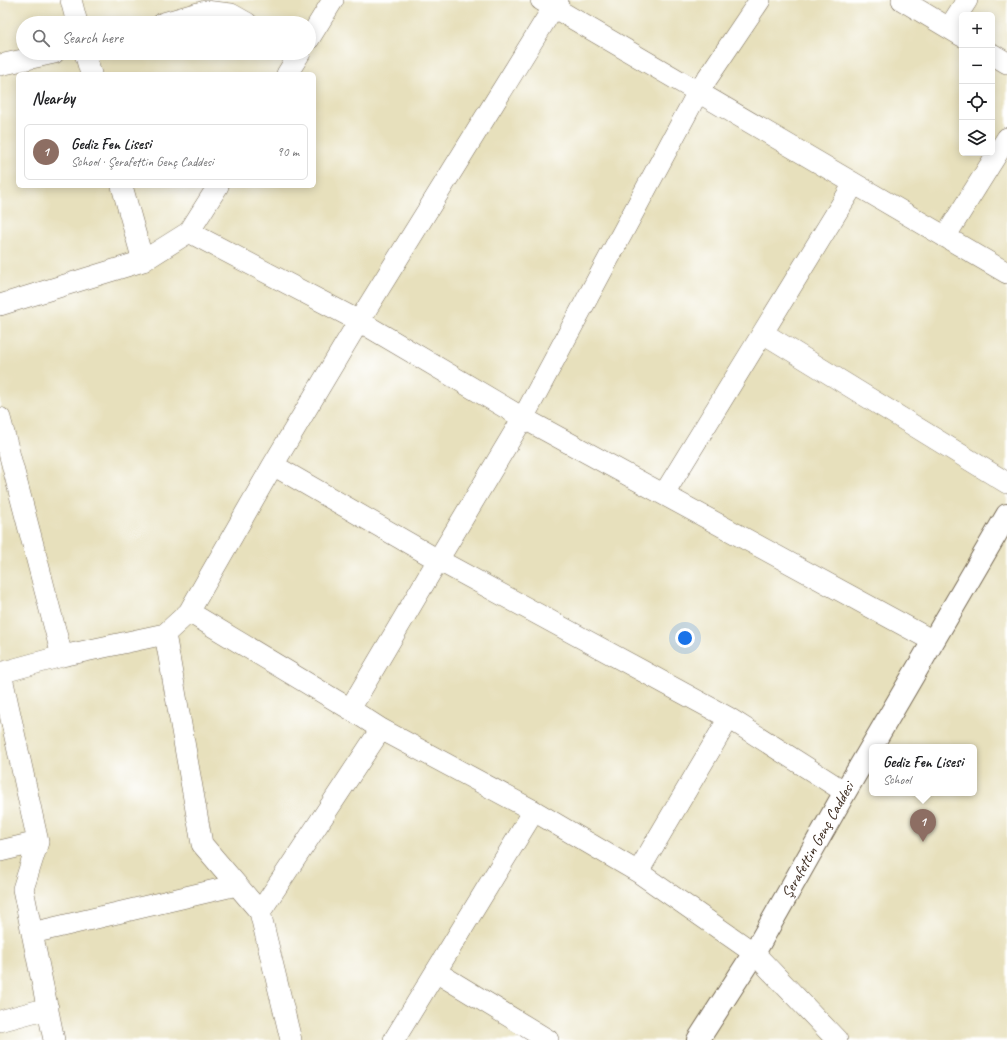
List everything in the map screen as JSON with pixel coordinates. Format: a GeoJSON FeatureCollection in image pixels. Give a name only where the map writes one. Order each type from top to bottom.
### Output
{"type":"FeatureCollection","features":[{"type":"Feature","properties":{"kind":"street"},"geometry":{"type":"LineString","coordinates":[[71,0],[75,16]]}},
{"type":"Feature","properties":{"kind":"street"},"geometry":{"type":"LineString","coordinates":[[316,28],[333,0]]}},
{"type":"Feature","properties":{"kind":"street"},"geometry":{"type":"LineString","coordinates":[[350,709],[524,418],[698,92],[760,0]]}},
{"type":"Feature","properties":{"kind":"street"},"geometry":{"type":"LineString","coordinates":[[902,0],[956,32],[967,0]]}},
{"type":"Feature","properties":{"kind":"street"},"geometry":{"type":"LineString","coordinates":[[54,1040],[23,889],[38,842],[1,673],[62,656],[165,634],[189,612],[359,321],[551,2],[698,92],[1007,273]]}},
{"type":"Feature","properties":{"kind":"street"},"geometry":{"type":"LineString","coordinates":[[186,16],[205,10],[231,14],[235,16]]}},
{"type":"Feature","properties":{"kind":"street"},"geometry":{"type":"LineString","coordinates":[[995,56],[1007,63]]}},
{"type":"Feature","properties":{"kind":"street"},"geometry":{"type":"LineString","coordinates":[[0,65],[22,60]]}},
{"type":"Feature","properties":{"kind":"street"},"geometry":{"type":"LineString","coordinates":[[88,60],[91,72]]}},
{"type":"Feature","properties":{"kind":"street"},"geometry":{"type":"LineString","coordinates":[[288,72],[296,60]]}},
{"type":"Feature","properties":{"kind":"street"},"geometry":{"type":"LineString","coordinates":[[945,237],[1007,138]]}},
{"type":"Feature","properties":{"kind":"street"},"geometry":{"type":"LineString","coordinates":[[664,494],[854,184]]}},
{"type":"Feature","properties":{"kind":"street"},"geometry":{"type":"LineString","coordinates":[[123,188],[143,261]]}},
{"type":"Feature","properties":{"kind":"street"},"geometry":{"type":"LineString","coordinates":[[0,305],[143,261],[189,232],[217,188]]}},
{"type":"Feature","properties":{"kind":"street"},"geometry":{"type":"LineString","coordinates":[[189,232],[359,321],[524,418],[933,641]]}},
{"type":"Feature","properties":{"kind":"street"},"geometry":{"type":"LineString","coordinates":[[763,333],[1007,483]]}},
{"type":"Feature","properties":{"kind":"street"},"geometry":{"type":"LineString","coordinates":[[0,418],[62,656]]}},
{"type":"Feature","properties":{"kind":"street"},"geometry":{"type":"LineString","coordinates":[[274,465],[438,560],[729,718],[845,792]]}},
{"type":"Feature","properties":{"kind":"street","name":"Şerafettin Genç Caddesi"},"geometry":{"type":"LineString","coordinates":[[873,744],[1007,514]]}},
{"type":"Feature","properties":{"kind":"street"},"geometry":{"type":"LineString","coordinates":[[189,612],[381,729],[534,811],[638,872],[754,953],[837,1040]]}},
{"type":"Feature","properties":{"kind":"street"},"geometry":{"type":"LineString","coordinates":[[165,634],[202,844],[260,912],[291,1040]]}},
{"type":"Feature","properties":{"kind":"street"},"geometry":{"type":"LineString","coordinates":[[638,872],[729,718]]}},
{"type":"Feature","properties":{"kind":"street"},"geometry":{"type":"LineString","coordinates":[[260,912],[381,729]]}},
{"type":"Feature","properties":{"kind":"street","name":"Şerafettin Genç Caddesi"},"geometry":{"type":"LineString","coordinates":[[698,1040],[754,953],[869,751]]}},
{"type":"Feature","properties":{"kind":"street"},"geometry":{"type":"LineString","coordinates":[[394,1040],[534,811]]}},
{"type":"Feature","properties":{"kind":"street"},"geometry":{"type":"LineString","coordinates":[[0,851],[38,842]]}},
{"type":"Feature","properties":{"kind":"street"},"geometry":{"type":"LineString","coordinates":[[32,933],[237,885]]}},
{"type":"Feature","properties":{"kind":"street"},"geometry":{"type":"LineString","coordinates":[[436,972],[548,1040]]}},
{"type":"Feature","properties":{"kind":"street"},"geometry":{"type":"LineString","coordinates":[[0,1021],[48,1008]]}},
{"type":"Feature","properties":{"kind":"place","name":"Gediz Fen Lisesi"},"geometry":{"type":"Point","coordinates":[923,842]}}]}
